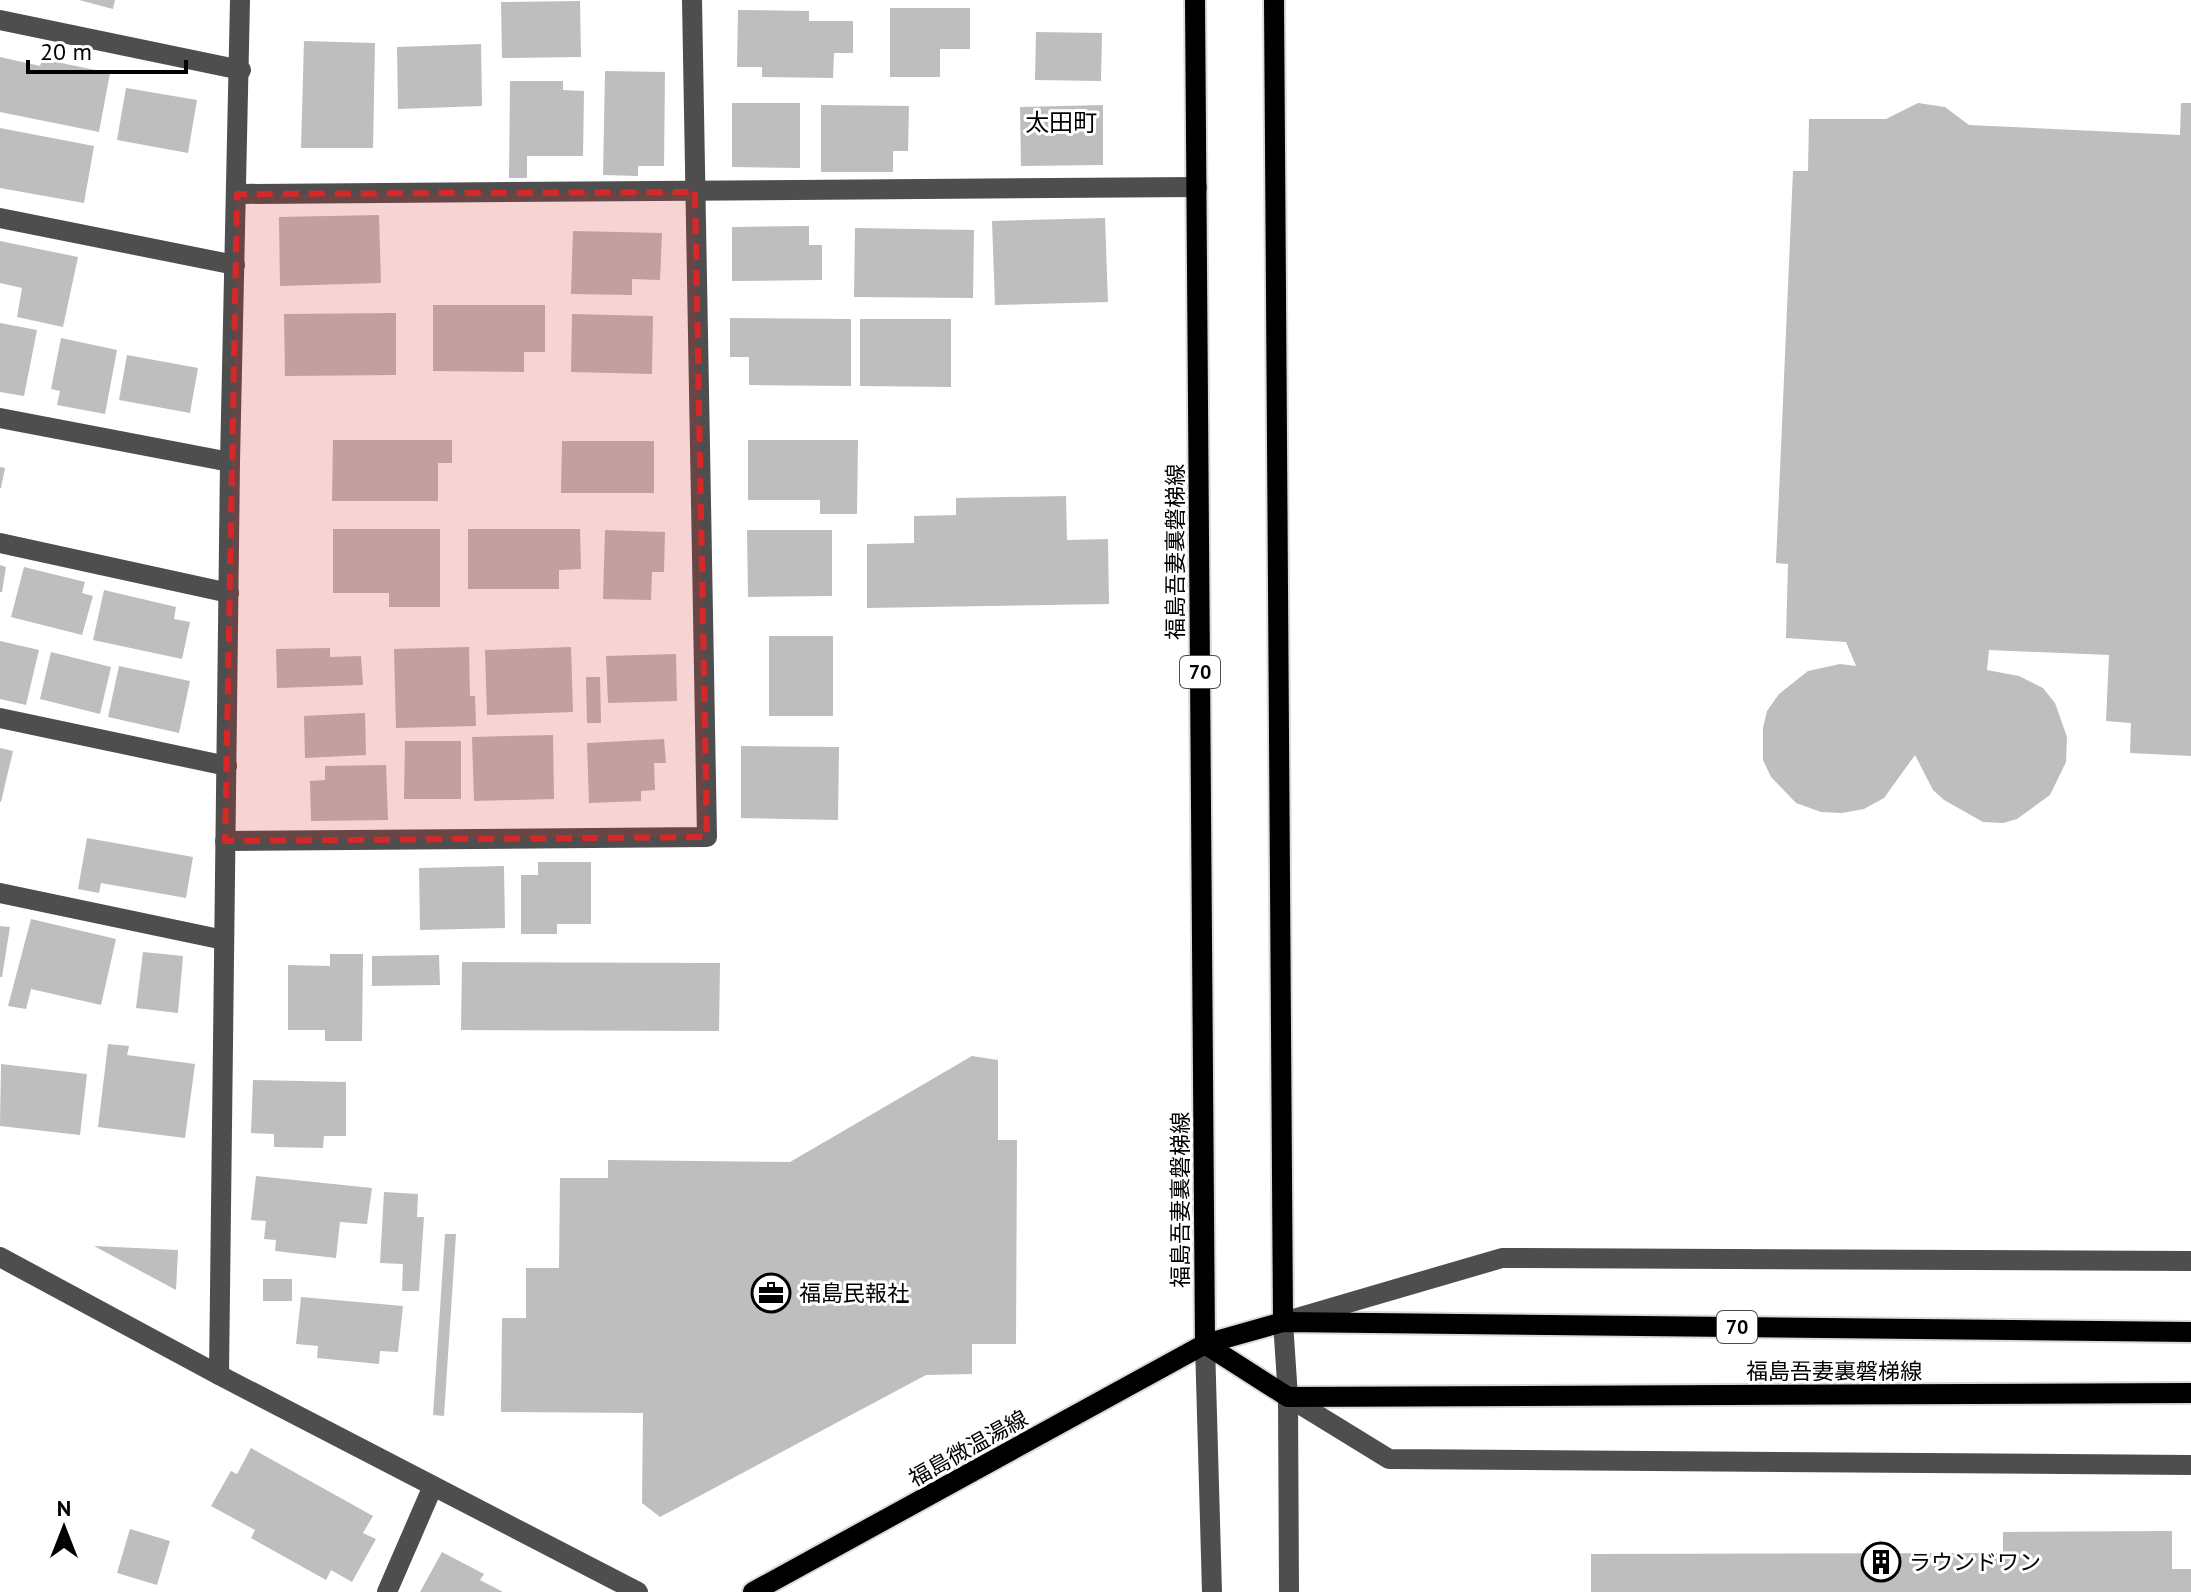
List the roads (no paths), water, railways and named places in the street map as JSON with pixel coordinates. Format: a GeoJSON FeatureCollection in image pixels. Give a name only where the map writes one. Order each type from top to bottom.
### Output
{"type":"FeatureCollection","features":[{"type":"Feature","properties":{"kind":"main road","name":"福島吾妻裏磐梯線"},"geometry":{"type":"LineString","coordinates":[[1195,0],[1205,1344],[1283,1322],[2191,1332]]}},
{"type":"Feature","properties":{"kind":"main road"},"geometry":{"type":"LineString","coordinates":[[1274,0],[1283,1322]]}},
{"type":"Feature","properties":{"kind":"main road"},"geometry":{"type":"LineString","coordinates":[[1205,1344],[1288,1397]]}},
{"type":"Feature","properties":{"kind":"main road","name":"福島微温湯線"},"geometry":{"type":"LineString","coordinates":[[753,1592],[1205,1344]]}},
{"type":"Feature","properties":{"kind":"main road","name":"福島吾妻裏磐梯線"},"geometry":{"type":"LineString","coordinates":[[1288,1397],[2191,1393]]}},
{"type":"Feature","properties":{"kind":"street"},"geometry":{"type":"LineString","coordinates":[[219,1375],[230,462],[241,70],[240,0]]}},
{"type":"Feature","properties":{"kind":"street"},"geometry":{"type":"LineString","coordinates":[[225,841],[707,837],[692,0]]}},
{"type":"Feature","properties":{"kind":"street"},"geometry":{"type":"LineString","coordinates":[[0,20],[241,70]]}},
{"type":"Feature","properties":{"kind":"street"},"geometry":{"type":"LineString","coordinates":[[237,194],[1197,187]]}},
{"type":"Feature","properties":{"kind":"street"},"geometry":{"type":"LineString","coordinates":[[0,218],[235,265]]}},
{"type":"Feature","properties":{"kind":"street"},"geometry":{"type":"LineString","coordinates":[[0,418],[230,462]]}},
{"type":"Feature","properties":{"kind":"street"},"geometry":{"type":"LineString","coordinates":[[0,543],[229,593]]}},
{"type":"Feature","properties":{"kind":"street"},"geometry":{"type":"LineString","coordinates":[[0,718],[227,766]]}},
{"type":"Feature","properties":{"kind":"street"},"geometry":{"type":"LineString","coordinates":[[0,893],[224,940]]}},
{"type":"Feature","properties":{"kind":"street"},"geometry":{"type":"LineString","coordinates":[[0,1257],[219,1375],[638,1592]]}},
{"type":"Feature","properties":{"kind":"street"},"geometry":{"type":"LineString","coordinates":[[1289,1592],[1288,1397],[1283,1322],[1502,1258],[2191,1261]]}},
{"type":"Feature","properties":{"kind":"street"},"geometry":{"type":"LineString","coordinates":[[1205,1344],[1212,1592]]}},
{"type":"Feature","properties":{"kind":"street"},"geometry":{"type":"LineString","coordinates":[[1288,1397],[1389,1459],[2191,1465]]}},
{"type":"Feature","properties":{"kind":"street"},"geometry":{"type":"LineString","coordinates":[[387,1592],[433,1486]]}},
{"type":"Feature","properties":{"kind":"place","name":"福島民報社"},"geometry":{"type":"Point","coordinates":[771,1293]}},
{"type":"Feature","properties":{"kind":"place","name":"ラウンドワン"},"geometry":{"type":"Point","coordinates":[1881,1562]}},
{"type":"Feature","properties":{"kind":"district","name":"太田町"},"geometry":{"type":"Point","coordinates":[1061,123]}}]}
